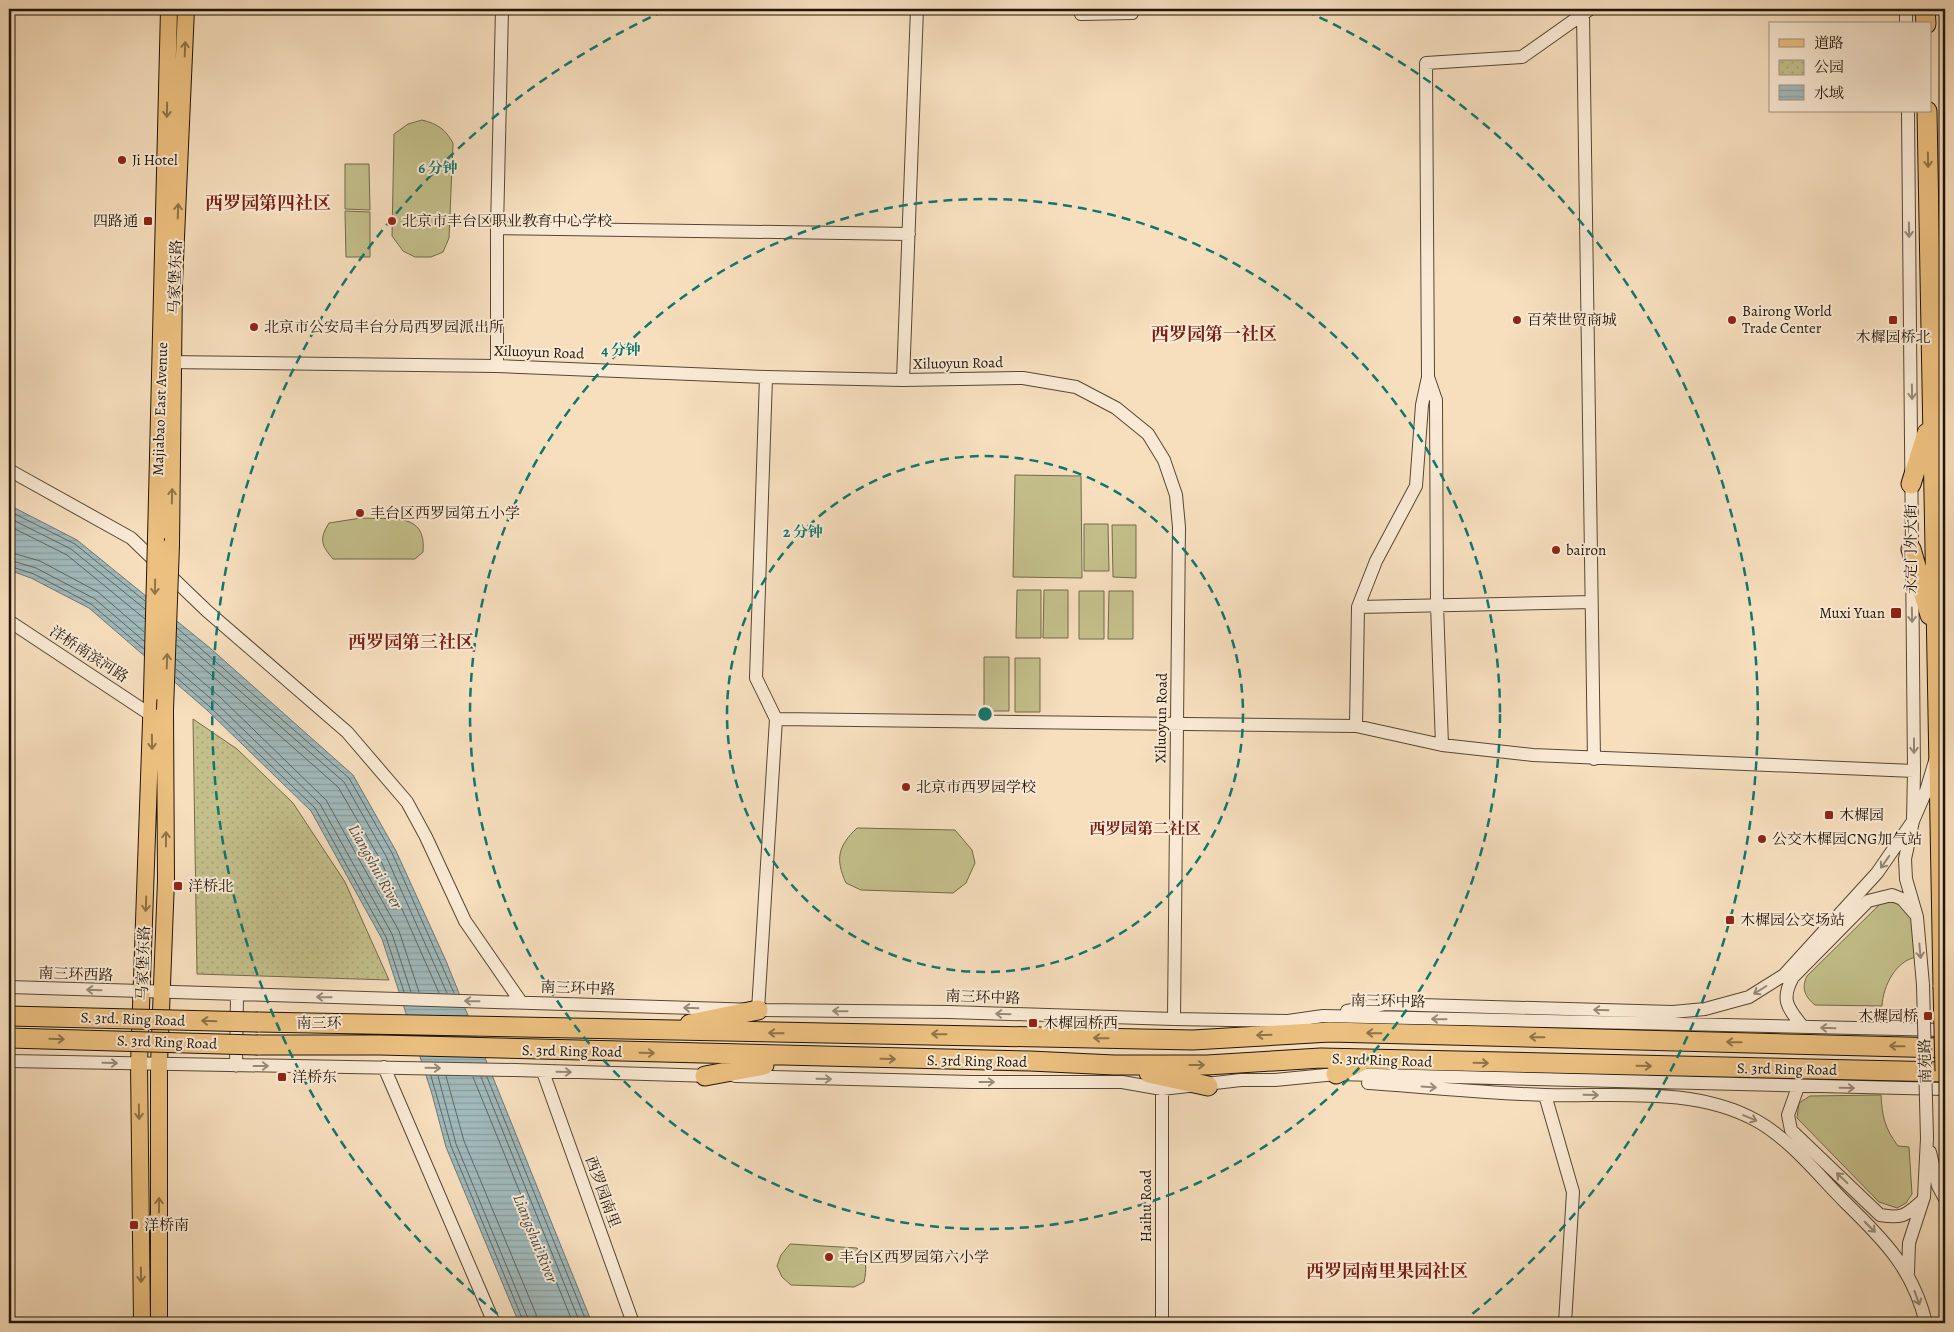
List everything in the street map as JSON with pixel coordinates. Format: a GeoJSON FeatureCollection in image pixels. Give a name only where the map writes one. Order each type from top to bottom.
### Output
{"type":"FeatureCollection","features":[{"type":"Feature","properties":{"kind":"highway"},"geometry":{"type":"LineString","coordinates":[[1926,9],[1926,22]]}},
{"type":"Feature","properties":{"kind":"highway"},"geometry":{"type":"LineString","coordinates":[[1927,112],[1939,748]]}},
{"type":"Feature","properties":{"kind":"highway"},"geometry":{"type":"LineString","coordinates":[[1911,484],[1932,415]]}},
{"type":"Feature","properties":{"kind":"highway"},"geometry":{"type":"LineString","coordinates":[[1910,549],[1937,638]]}},
{"type":"Feature","properties":{"kind":"highway","name":"南苑路"},"geometry":{"type":"LineString","coordinates":[[1939,748],[1945,1072]]}},
{"type":"Feature","properties":{"kind":"highway"},"geometry":{"type":"LineString","coordinates":[[656,1032],[758,1010]]}},
{"type":"Feature","properties":{"kind":"highway","name":"S. 3rd. Ring Road"},"geometry":{"type":"LineString","coordinates":[[9,1016],[258,1022]]}},
{"type":"Feature","properties":{"kind":"highway"},"geometry":{"type":"LineString","coordinates":[[1288,1020],[1326,1024]]}},
{"type":"Feature","properties":{"kind":"highway","name":"南三环"},"geometry":{"type":"LineString","coordinates":[[258,1022],[380,1023]]}},
{"type":"Feature","properties":{"kind":"highway","name":"S. 3rd Ring Road"},"geometry":{"type":"LineString","coordinates":[[380,1023],[656,1032],[971,1034],[1193,1040],[1326,1024],[1945,1048]]}},
{"type":"Feature","properties":{"kind":"highway","name":"S. 3rd Ring Road"},"geometry":{"type":"LineString","coordinates":[[9,1038],[380,1045],[511,1050],[1030,1061],[1114,1065],[1207,1065],[1321,1058],[1945,1072]]}},
{"type":"Feature","properties":{"kind":"highway"},"geometry":{"type":"LineString","coordinates":[[705,1076],[804,1057]]}},
{"type":"Feature","properties":{"kind":"highway"},"geometry":{"type":"LineString","coordinates":[[1336,1074],[1362,1060]]}},
{"type":"Feature","properties":{"kind":"highway"},"geometry":{"type":"LineString","coordinates":[[1114,1065],[1208,1086]]}},
{"type":"Feature","properties":{"kind":"main road","name":"Majiabao East Avenue"},"geometry":{"type":"LineString","coordinates":[[168,362],[169,9]]}},
{"type":"Feature","properties":{"kind":"main road","name":"马家堡东路"},"geometry":{"type":"LineString","coordinates":[[159,1323],[159,1064],[166,880],[158,712],[152,693],[164,542],[168,362],[174,283],[186,9]]}},
{"type":"Feature","properties":{"kind":"main road"},"geometry":{"type":"LineString","coordinates":[[158,712],[164,542]]}},
{"type":"Feature","properties":{"kind":"main road","name":"马家堡东路"},"geometry":{"type":"LineString","coordinates":[[142,1323],[139,1064],[152,753],[158,712]]}},
{"type":"Feature","properties":{"kind":"street"},"geometry":{"type":"LineString","coordinates":[[497,366],[497,228],[502,9]]}},
{"type":"Feature","properties":{"kind":"street"},"geometry":{"type":"LineString","coordinates":[[903,380],[917,9]]}},
{"type":"Feature","properties":{"kind":"street"},"geometry":{"type":"LineString","coordinates":[[1079,9],[1081,14],[1132,13],[1132,9]]}},
{"type":"Feature","properties":{"kind":"street"},"geometry":{"type":"LineString","coordinates":[[1906,9],[1906,22]]}},
{"type":"Feature","properties":{"kind":"street"},"geometry":{"type":"LineString","coordinates":[[1356,726],[1358,607],[1376,561],[1416,486],[1422,405],[1428,377],[1426,63],[1522,57],[1587,12]]}},
{"type":"Feature","properties":{"kind":"street"},"geometry":{"type":"LineString","coordinates":[[1587,12],[1591,602],[1594,759]]}},
{"type":"Feature","properties":{"kind":"street","name":"永定门外大街"},"geometry":{"type":"LineString","coordinates":[[1908,112],[1910,549],[1914,771],[1912,821],[1905,859],[1906,879],[1917,917],[1923,985]]}},
{"type":"Feature","properties":{"kind":"street"},"geometry":{"type":"LineString","coordinates":[[497,228],[909,234]]}},
{"type":"Feature","properties":{"kind":"street","name":"Xiluoyun Road"},"geometry":{"type":"LineString","coordinates":[[168,362],[497,366],[766,377],[903,380],[1023,378],[1076,387],[1116,408],[1148,434],[1164,460],[1176,495],[1179,527],[1174,1019]]}},
{"type":"Feature","properties":{"kind":"street"},"geometry":{"type":"LineString","coordinates":[[758,1010],[776,719],[756,678],[766,377]]}},
{"type":"Feature","properties":{"kind":"street"},"geometry":{"type":"LineString","coordinates":[[1428,377],[1436,400],[1437,605],[1442,745]]}},
{"type":"Feature","properties":{"kind":"street"},"geometry":{"type":"LineString","coordinates":[[9,470],[130,538],[207,611],[347,732],[407,802],[426,837],[465,921],[521,1002]]}},
{"type":"Feature","properties":{"kind":"street"},"geometry":{"type":"LineString","coordinates":[[1358,607],[1591,602]]}},
{"type":"Feature","properties":{"kind":"street","name":"洋桥南滨河路"},"geometry":{"type":"LineString","coordinates":[[9,621],[158,712]]}},
{"type":"Feature","properties":{"kind":"street"},"geometry":{"type":"LineString","coordinates":[[776,719],[1356,726],[1442,745],[1594,759],[1914,771]]}},
{"type":"Feature","properties":{"kind":"street"},"geometry":{"type":"LineString","coordinates":[[1326,1024],[1385,1004],[1674,1012],[1705,1009],[1749,996],[1784,975],[1877,873],[1912,821],[1926,791],[1939,748]]}},
{"type":"Feature","properties":{"kind":"street"},"geometry":{"type":"LineString","coordinates":[[1803,1027],[1789,1010],[1785,999],[1787,987],[1793,977],[1868,901],[1892,895],[1902,900],[1917,917]]}},
{"type":"Feature","properties":{"kind":"street","name":"南苑路"},"geometry":{"type":"LineString","coordinates":[[1923,985],[1927,1138]]}},
{"type":"Feature","properties":{"kind":"street","name":"南三环西路"},"geometry":{"type":"LineString","coordinates":[[9,987],[162,993]]}},
{"type":"Feature","properties":{"kind":"street","name":"南三环中路"},"geometry":{"type":"LineString","coordinates":[[162,993],[758,1010],[949,1012],[1174,1019],[1288,1020]]}},
{"type":"Feature","properties":{"kind":"street"},"geometry":{"type":"LineString","coordinates":[[236,1066],[237,995]]}},
{"type":"Feature","properties":{"kind":"street","name":"南三环中路"},"geometry":{"type":"LineString","coordinates":[[1326,1024],[1803,1027],[1945,1030]]}},
{"type":"Feature","properties":{"kind":"street"},"geometry":{"type":"LineString","coordinates":[[9,1061],[384,1067],[971,1082],[1122,1082],[1162,1089],[1208,1086],[1241,1080],[1330,1080],[1545,1095],[1669,1096],[1708,1102],[1756,1121],[1782,1139],[1884,1240],[1908,1273],[1926,1323]]}},
{"type":"Feature","properties":{"kind":"street"},"geometry":{"type":"LineString","coordinates":[[384,1067],[494,1323]]}},
{"type":"Feature","properties":{"kind":"street","name":"西罗园南里"},"geometry":{"type":"LineString","coordinates":[[543,1072],[632,1323]]}},
{"type":"Feature","properties":{"kind":"street"},"geometry":{"type":"LineString","coordinates":[[1275,1080],[1336,1074],[1716,1082],[1798,1087],[1945,1089]]}},
{"type":"Feature","properties":{"kind":"street"},"geometry":{"type":"LineString","coordinates":[[1798,1087],[1788,1115],[1791,1130],[1880,1215],[1896,1218],[1906,1215],[1922,1201]]}},
{"type":"Feature","properties":{"kind":"street","name":"Haihu Road"},"geometry":{"type":"LineString","coordinates":[[1162,1089],[1162,1323]]}},
{"type":"Feature","properties":{"kind":"street"},"geometry":{"type":"LineString","coordinates":[[1545,1095],[1573,1192],[1565,1323]]}},
{"type":"Feature","properties":{"kind":"street"},"geometry":{"type":"LineString","coordinates":[[1927,1138],[1938,1186],[1945,1199]]}},
{"type":"Feature","properties":{"kind":"street"},"geometry":{"type":"LineString","coordinates":[[1908,1273],[1909,1243],[1922,1201],[1927,1138]]}},
{"type":"Feature","properties":{"kind":"green space"},"geometry":{"type":"Polygon","coordinates":[[[422,120],[440,128],[453,143],[449,238],[443,252],[431,257],[415,257],[403,251],[392,236],[394,134],[408,124],[422,120]]]}},
{"type":"Feature","properties":{"kind":"green space"},"geometry":{"type":"Polygon","coordinates":[[[345,164],[369,164],[370,210],[345,209],[345,164]]]}},
{"type":"Feature","properties":{"kind":"green space"},"geometry":{"type":"Polygon","coordinates":[[[345,211],[370,212],[370,257],[346,257],[345,211]]]}},
{"type":"Feature","properties":{"kind":"green space"},"geometry":{"type":"Polygon","coordinates":[[[1015,475],[1081,476],[1082,578],[1013,577],[1015,475]]]}},
{"type":"Feature","properties":{"kind":"green space"},"geometry":{"type":"Polygon","coordinates":[[[361,518],[405,520],[413,524],[419,530],[423,539],[423,552],[415,559],[333,559],[323,542],[324,533],[329,523],[361,518]]]}},
{"type":"Feature","properties":{"kind":"green space"},"geometry":{"type":"Polygon","coordinates":[[[1084,524],[1108,524],[1109,571],[1084,571],[1084,524]]]}},
{"type":"Feature","properties":{"kind":"green space"},"geometry":{"type":"Polygon","coordinates":[[[1112,525],[1136,525],[1136,578],[1113,577],[1112,525]]]}},
{"type":"Feature","properties":{"kind":"green space"},"geometry":{"type":"Polygon","coordinates":[[[1017,590],[1041,590],[1041,638],[1016,638],[1017,590]]]}},
{"type":"Feature","properties":{"kind":"green space"},"geometry":{"type":"Polygon","coordinates":[[[1044,590],[1068,590],[1068,638],[1043,638],[1044,590]]]}},
{"type":"Feature","properties":{"kind":"green space"},"geometry":{"type":"Polygon","coordinates":[[[1079,591],[1104,591],[1104,639],[1079,639],[1079,591]]]}},
{"type":"Feature","properties":{"kind":"green space"},"geometry":{"type":"Polygon","coordinates":[[[1109,591],[1133,591],[1133,639],[1108,639],[1109,591]]]}},
{"type":"Feature","properties":{"kind":"green space"},"geometry":{"type":"Polygon","coordinates":[[[984,657],[1009,657],[1009,711],[984,711],[984,657]]]}},
{"type":"Feature","properties":{"kind":"green space"},"geometry":{"type":"Polygon","coordinates":[[[1015,658],[1040,658],[1040,712],[1015,712],[1015,658]]]}},
{"type":"Feature","properties":{"kind":"green space"},"geometry":{"type":"Polygon","coordinates":[[[193,719],[237,749],[293,803],[345,882],[389,980],[197,974],[193,719]]]}},
{"type":"Feature","properties":{"kind":"green space"},"geometry":{"type":"Polygon","coordinates":[[[857,828],[955,830],[972,850],[975,863],[966,883],[953,893],[861,890],[846,883],[840,867],[842,847],[857,828]]]}},
{"type":"Feature","properties":{"kind":"green space"},"geometry":{"type":"Polygon","coordinates":[[[1888,899],[1916,910],[1917,957],[1903,963],[1892,975],[1885,990],[1882,1006],[1815,1005],[1805,992],[1804,984],[1807,976],[1881,903],[1888,899]]]}},
{"type":"Feature","properties":{"kind":"green space"},"geometry":{"type":"Polygon","coordinates":[[[1881,1095],[1883,1116],[1890,1134],[1898,1146],[1909,1147],[1912,1194],[1906,1203],[1897,1208],[1879,1202],[1797,1118],[1799,1103],[1810,1096],[1881,1095]]]}},
{"type":"Feature","properties":{"kind":"green space"},"geometry":{"type":"Polygon","coordinates":[[[790,1244],[857,1248],[863,1256],[865,1264],[864,1282],[854,1287],[791,1285],[782,1277],[777,1266],[781,1255],[790,1244]]]}},
{"type":"Feature","properties":{"kind":"water","name":"Liangshui River"},"geometry":{"type":"Polygon","coordinates":[[[9,505],[77,540],[210,648],[353,775],[396,851],[446,961],[592,1323],[519,1323],[446,1147],[432,1094],[382,939],[311,811],[207,710],[89,608],[31,578],[9,570],[9,505]]]}},
{"type":"Feature","properties":{"kind":"place","name":"Ji Hotel"},"geometry":{"type":"Point","coordinates":[122,160]}},
{"type":"Feature","properties":{"kind":"place","name":"四路通"},"geometry":{"type":"Point","coordinates":[148,221]}},
{"type":"Feature","properties":{"kind":"place","name":"北京市丰台区职业教育中心学校"},"geometry":{"type":"Point","coordinates":[392,221]}},
{"type":"Feature","properties":{"kind":"place","name":"百荣世贸商城"},"geometry":{"type":"Point","coordinates":[1517,320]}},
{"type":"Feature","properties":{"kind":"place","name":"Bairong World Trade Center"},"geometry":{"type":"Point","coordinates":[1732,320]}},
{"type":"Feature","properties":{"kind":"place","name":"木樨园桥北"},"geometry":{"type":"Point","coordinates":[1893,320]}},
{"type":"Feature","properties":{"kind":"place","name":"北京市公安局丰台分局西罗园派出所"},"geometry":{"type":"Point","coordinates":[254,327]}},
{"type":"Feature","properties":{"kind":"place","name":"丰台区西罗园第五小学"},"geometry":{"type":"Point","coordinates":[360,513]}},
{"type":"Feature","properties":{"kind":"place","name":"bairon"},"geometry":{"type":"Point","coordinates":[1556,550]}},
{"type":"Feature","properties":{"kind":"place","name":"Muxi Yuan"},"geometry":{"type":"Point","coordinates":[1896,613]}},
{"type":"Feature","properties":{"kind":"place","name":"北京市西罗园学校"},"geometry":{"type":"Point","coordinates":[906,787]}},
{"type":"Feature","properties":{"kind":"place","name":"木樨园"},"geometry":{"type":"Point","coordinates":[1829,815]}},
{"type":"Feature","properties":{"kind":"place","name":"公交木樨园CNG加气站"},"geometry":{"type":"Point","coordinates":[1762,839]}},
{"type":"Feature","properties":{"kind":"place","name":"洋桥北"},"geometry":{"type":"Point","coordinates":[178,886]}},
{"type":"Feature","properties":{"kind":"place","name":"木樨园公交场站"},"geometry":{"type":"Point","coordinates":[1730,920]}},
{"type":"Feature","properties":{"kind":"place","name":"木樨园桥"},"geometry":{"type":"Point","coordinates":[1928,1016]}},
{"type":"Feature","properties":{"kind":"place","name":"木樨园桥西"},"geometry":{"type":"Point","coordinates":[1033,1023]}},
{"type":"Feature","properties":{"kind":"place","name":"洋桥东"},"geometry":{"type":"Point","coordinates":[282,1077]}},
{"type":"Feature","properties":{"kind":"place","name":"洋桥南"},"geometry":{"type":"Point","coordinates":[134,1225]}},
{"type":"Feature","properties":{"kind":"place","name":"丰台区西罗园第六小学"},"geometry":{"type":"Point","coordinates":[829,1257]}},
{"type":"Feature","properties":{"kind":"district","name":"西罗园第四社区"},"geometry":{"type":"Point","coordinates":[268,203]}},
{"type":"Feature","properties":{"kind":"district","name":"西罗园第一社区"},"geometry":{"type":"Point","coordinates":[1214,334]}},
{"type":"Feature","properties":{"kind":"district","name":"西罗园第三社区"},"geometry":{"type":"Point","coordinates":[411,642]}},
{"type":"Feature","properties":{"kind":"district","name":"西罗园第二社区"},"geometry":{"type":"Point","coordinates":[1145,828]}},
{"type":"Feature","properties":{"kind":"district","name":"西罗园南里果园社区"},"geometry":{"type":"Point","coordinates":[1387,1271]}}]}
